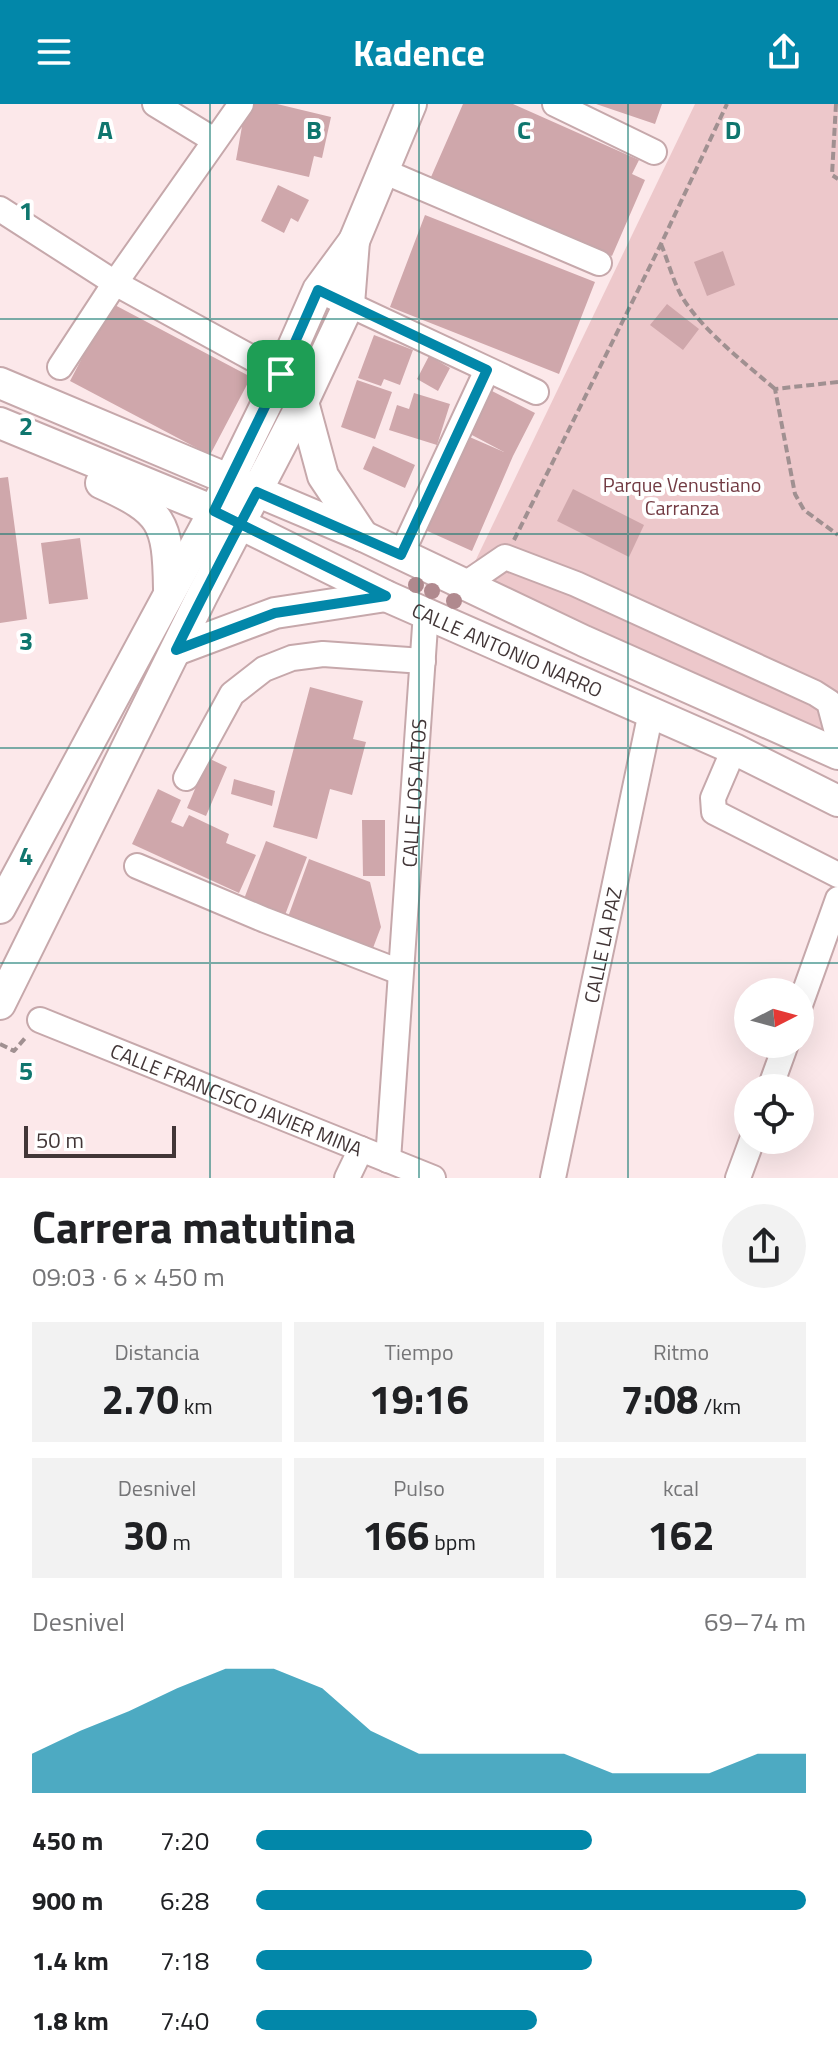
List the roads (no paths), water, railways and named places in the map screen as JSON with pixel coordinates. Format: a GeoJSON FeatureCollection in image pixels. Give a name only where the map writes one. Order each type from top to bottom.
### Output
{"type":"FeatureCollection","features":[{"type":"Feature","properties":{"kind":"main road"},"geometry":{"type":"LineString","coordinates":[[0,1004],[176,650],[227,517],[228,480],[281,374],[318,290],[354,241],[411,104]]}},
{"type":"Feature","properties":{"kind":"main road"},"geometry":{"type":"LineString","coordinates":[[0,908],[169,592],[227,517],[257,492],[349,304],[354,241]]}},
{"type":"Feature","properties":{"kind":"main road","name":"CALLE ANTONIO NARRO"},"geometry":{"type":"LineString","coordinates":[[0,383],[363,536],[584,641],[838,754]]}},
{"type":"Feature","properties":{"kind":"main road"},"geometry":{"type":"LineString","coordinates":[[303,402],[323,476],[363,536]]}},
{"type":"Feature","properties":{"kind":"main road"},"geometry":{"type":"LineString","coordinates":[[9,427],[70,470],[131,497],[148,509],[167,538],[169,592]]}},
{"type":"Feature","properties":{"kind":"main road","name":"CALLE ANTONIO NARRO"},"geometry":{"type":"LineString","coordinates":[[9,427],[227,517],[386,596],[734,749],[838,801]]}},
{"type":"Feature","properties":{"kind":"main road"},"geometry":{"type":"LineString","coordinates":[[176,650],[275,613],[386,596]]}},
{"type":"Feature","properties":{"kind":"street"},"geometry":{"type":"LineString","coordinates":[[155,104],[214,140]]}},
{"type":"Feature","properties":{"kind":"street"},"geometry":{"type":"LineString","coordinates":[[60,367],[241,104]]}},
{"type":"Feature","properties":{"kind":"street"},"geometry":{"type":"LineString","coordinates":[[555,104],[654,152]]}},
{"type":"Feature","properties":{"kind":"street"},"geometry":{"type":"LineString","coordinates":[[383,171],[599,263]]}},
{"type":"Feature","properties":{"kind":"street"},"geometry":{"type":"LineString","coordinates":[[0,209],[115,283],[281,374]]}},
{"type":"Feature","properties":{"kind":"street"},"geometry":{"type":"LineString","coordinates":[[318,290],[536,392]]}},
{"type":"Feature","properties":{"kind":"street"},"geometry":{"type":"LineString","coordinates":[[401,555],[487,370]]}},
{"type":"Feature","properties":{"kind":"street"},"geometry":{"type":"LineString","coordinates":[[464,585],[505,557],[576,584],[815,693],[829,702],[838,736]]}},
{"type":"Feature","properties":{"kind":"street","name":"CALLE LOS ALTOS"},"geometry":{"type":"LineString","coordinates":[[388,1160],[426,612]]}},
{"type":"Feature","properties":{"kind":"street"},"geometry":{"type":"LineString","coordinates":[[186,778],[232,694],[264,669],[292,658],[323,654],[423,661]]}},
{"type":"Feature","properties":{"kind":"street","name":"CALLE LA PAZ"},"geometry":{"type":"LineString","coordinates":[[553,1178],[651,712]]}},
{"type":"Feature","properties":{"kind":"street"},"geometry":{"type":"LineString","coordinates":[[734,749],[713,798],[712,808],[717,815],[838,875]]}},
{"type":"Feature","properties":{"kind":"street"},"geometry":{"type":"LineString","coordinates":[[137,866],[400,972]]}},
{"type":"Feature","properties":{"kind":"street"},"geometry":{"type":"LineString","coordinates":[[810,978],[838,899]]}},
{"type":"Feature","properties":{"kind":"street","name":"CALLE FRANCISCO JAVIER MINA"},"geometry":{"type":"LineString","coordinates":[[40,1020],[433,1178]]}},
{"type":"Feature","properties":{"kind":"street"},"geometry":{"type":"LineString","coordinates":[[347,1178],[361,1149]]}},
{"type":"Feature","properties":{"kind":"street"},"geometry":{"type":"LineString","coordinates":[[738,1178],[747,1154]]}},
{"type":"Feature","properties":{"kind":"park label","name":"Parque Venustiano Carranza"},"geometry":{"type":"Point","coordinates":[682,496]}}]}
